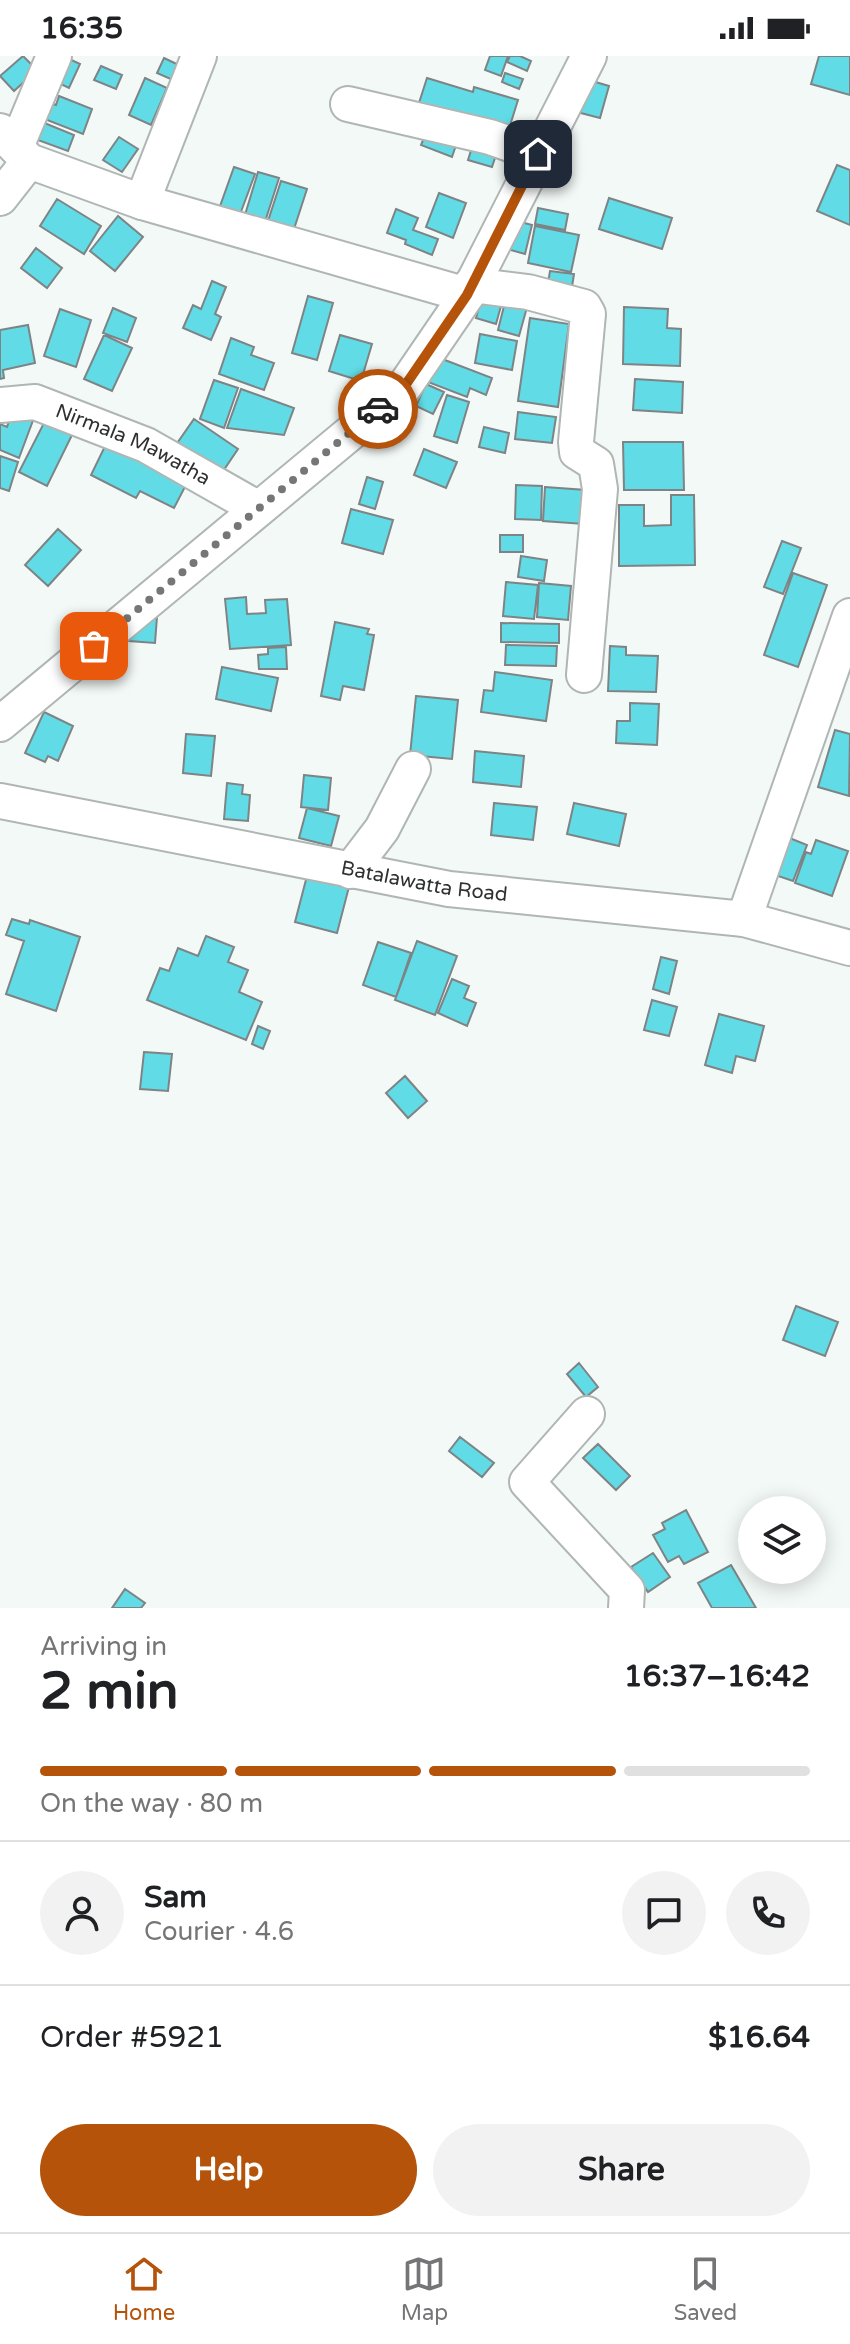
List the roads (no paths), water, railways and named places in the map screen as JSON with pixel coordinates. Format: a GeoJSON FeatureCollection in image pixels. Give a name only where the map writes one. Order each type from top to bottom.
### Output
{"type":"FeatureCollection","features":[{"type":"Feature","properties":{"kind":"street"},"geometry":{"type":"LineString","coordinates":[[0,198],[15,146],[54,56]]}},
{"type":"Feature","properties":{"kind":"street"},"geometry":{"type":"LineString","coordinates":[[142,202],[199,56]]}},
{"type":"Feature","properties":{"kind":"street"},"geometry":{"type":"LineString","coordinates":[[0,724],[402,390],[469,290],[589,56]]}},
{"type":"Feature","properties":{"kind":"street"},"geometry":{"type":"LineString","coordinates":[[348,104],[490,137],[538,154]]}},
{"type":"Feature","properties":{"kind":"street"},"geometry":{"type":"LineString","coordinates":[[15,146],[142,202],[469,290],[528,292],[584,307],[588,314],[576,442],[577,452],[596,464],[600,489],[584,675]]}},
{"type":"Feature","properties":{"kind":"street","name":"Nirmala Mawatha"},"geometry":{"type":"LineString","coordinates":[[0,405],[35,402],[146,445],[257,508]]}},
{"type":"Feature","properties":{"kind":"street"},"geometry":{"type":"LineString","coordinates":[[744,919],[850,616]]}},
{"type":"Feature","properties":{"kind":"street"},"geometry":{"type":"LineString","coordinates":[[350,871],[382,829],[413,769]]}},
{"type":"Feature","properties":{"kind":"street","name":"Batalawatta Road"},"geometry":{"type":"LineString","coordinates":[[0,801],[449,889],[744,919],[850,948]]}},
{"type":"Feature","properties":{"kind":"street"},"geometry":{"type":"LineString","coordinates":[[587,1414],[527,1482],[627,1590],[626,1608]]}}]}
